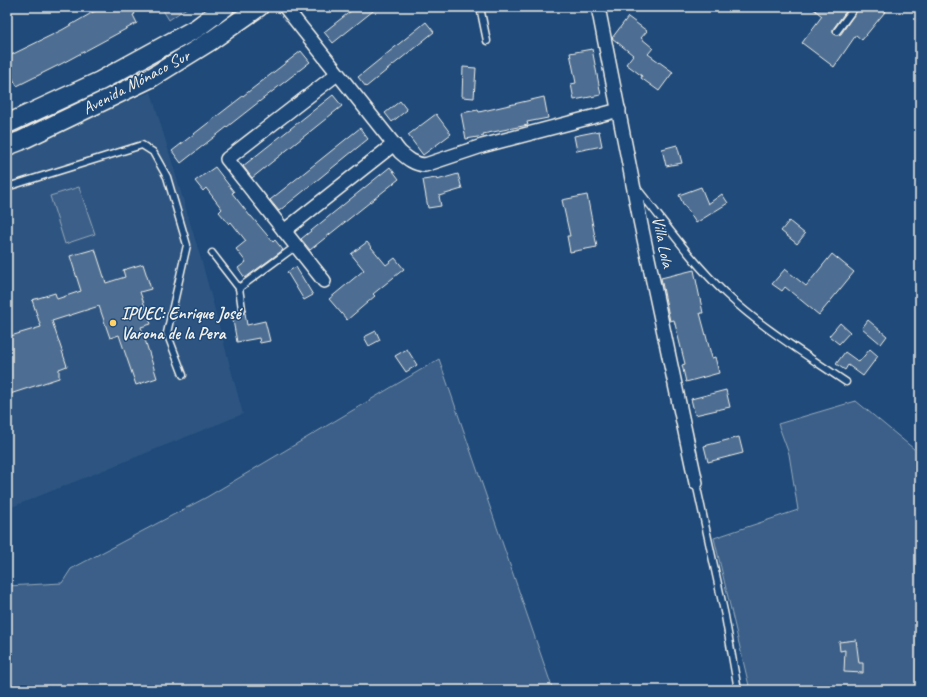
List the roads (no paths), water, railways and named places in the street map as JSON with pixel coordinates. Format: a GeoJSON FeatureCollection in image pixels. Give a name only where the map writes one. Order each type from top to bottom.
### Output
{"type":"FeatureCollection","features":[{"type":"Feature","properties":{"kind":"main road","name":"Avenida Mónaco Sur"},"geometry":{"type":"LineString","coordinates":[[7,124],[100,81],[197,28],[225,7]]}},
{"type":"Feature","properties":{"kind":"main road","name":"Avenida Mónaco Sur"},"geometry":{"type":"LineString","coordinates":[[7,146],[149,79],[212,40],[259,7]]}},
{"type":"Feature","properties":{"kind":"street"},"geometry":{"type":"LineString","coordinates":[[285,7],[400,152],[409,160],[418,164],[425,165],[482,146],[619,110]]}},
{"type":"Feature","properties":{"kind":"street","name":"Villa Lola"},"geometry":{"type":"LineString","coordinates":[[598,7],[696,483]]}},
{"type":"Feature","properties":{"kind":"street"},"geometry":{"type":"LineString","coordinates":[[324,281],[227,159],[337,74]]}},
{"type":"Feature","properties":{"kind":"street"},"geometry":{"type":"LineString","coordinates":[[284,230],[394,144]]}},
{"type":"Feature","properties":{"kind":"lane"},"geometry":{"type":"LineString","coordinates":[[480,7],[487,41]]}},
{"type":"Feature","properties":{"kind":"lane"},"geometry":{"type":"LineString","coordinates":[[837,31],[855,7]]}},
{"type":"Feature","properties":{"kind":"lane"},"geometry":{"type":"LineString","coordinates":[[7,187],[142,145],[153,152],[167,177],[187,245],[167,333],[183,375]]}},
{"type":"Feature","properties":{"kind":"lane"},"geometry":{"type":"LineString","coordinates":[[633,182],[708,276],[726,295],[753,318],[846,382]]}},
{"type":"Feature","properties":{"kind":"lane"},"geometry":{"type":"LineString","coordinates":[[239,288],[296,246]]}},
{"type":"Feature","properties":{"kind":"lane"},"geometry":{"type":"LineString","coordinates":[[212,253],[239,288],[242,309]]}},
{"type":"Feature","properties":{"kind":"lane"},"geometry":{"type":"LineString","coordinates":[[696,483],[725,616],[738,690]]}},
{"type":"Feature","properties":{"kind":"place","name":"IPUEC: Enrique José Varona de la Pera"},"geometry":{"type":"Point","coordinates":[113,323]}}]}
